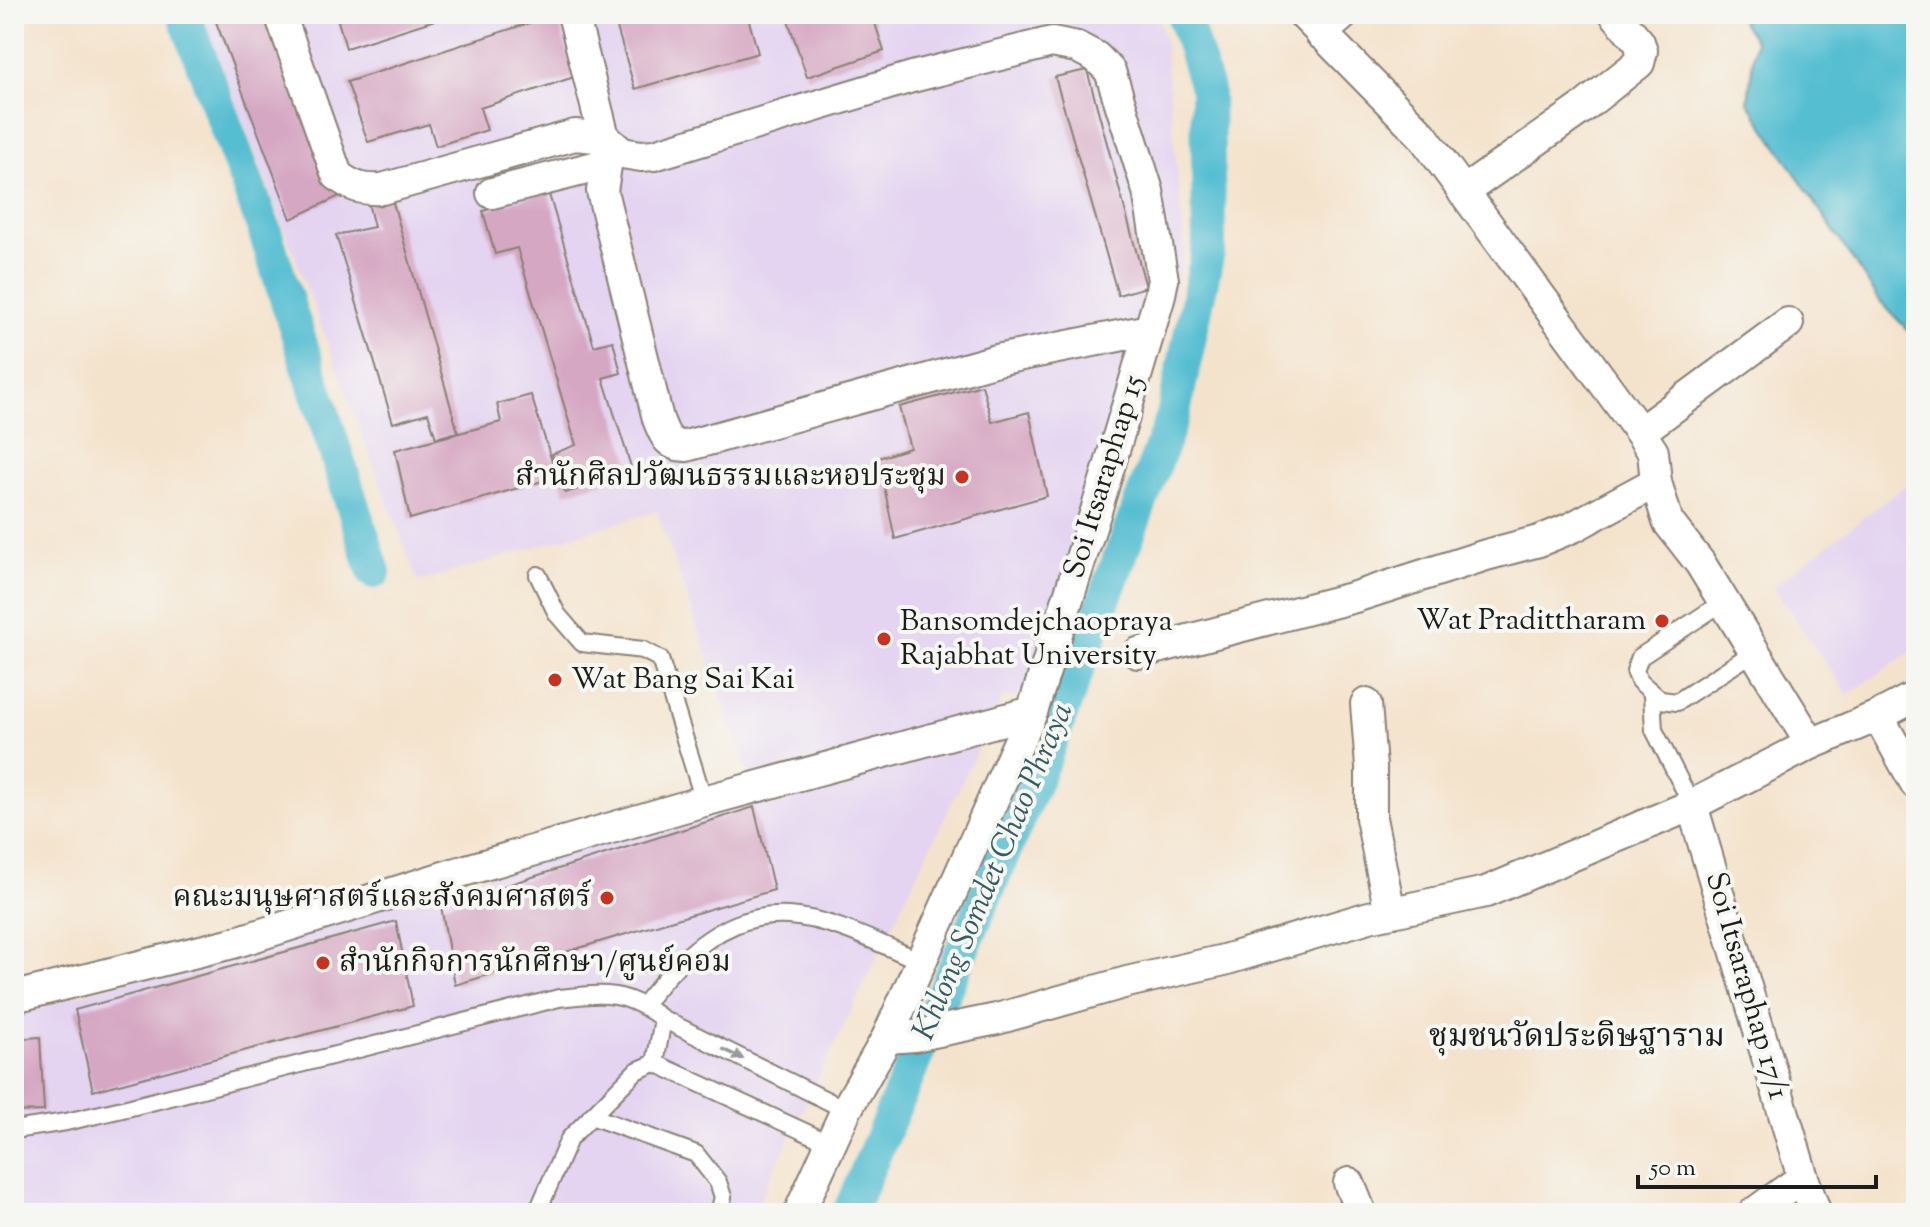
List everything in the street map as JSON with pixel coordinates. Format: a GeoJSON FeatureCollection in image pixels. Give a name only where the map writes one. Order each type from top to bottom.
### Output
{"type":"FeatureCollection","features":[{"type":"Feature","properties":{"kind":"street"},"geometry":{"type":"LineString","coordinates":[[280,14],[337,175],[350,186],[365,190],[382,189],[575,135],[606,151]]}},
{"type":"Feature","properties":{"kind":"street"},"geometry":{"type":"LineString","coordinates":[[573,14],[606,151],[602,191],[666,440],[677,446],[686,446],[997,360],[1149,330]]}},
{"type":"Feature","properties":{"kind":"street"},"geometry":{"type":"LineString","coordinates":[[1344,14],[1312,24],[1422,135],[1640,432],[1653,452],[1656,482],[1668,522],[1700,563],[1811,744]]}},
{"type":"Feature","properties":{"kind":"street"},"geometry":{"type":"LineString","coordinates":[[1463,192],[1581,109],[1639,63],[1642,51],[1639,42],[1615,14]]}},
{"type":"Feature","properties":{"kind":"street","name":"Soi Itsaraphap 15"},"geometry":{"type":"LineString","coordinates":[[606,151],[654,155],[942,69],[1052,42],[1077,47],[1096,57],[1110,71],[1148,191],[1163,280],[1113,454],[1032,712],[920,961],[900,1037],[846,1110],[799,1213]]}},
{"type":"Feature","properties":{"kind":"street"},"geometry":{"type":"LineString","coordinates":[[492,193],[606,151]]}},
{"type":"Feature","properties":{"kind":"street"},"geometry":{"type":"LineString","coordinates":[[1640,432],[1788,323]]}},
{"type":"Feature","properties":{"kind":"street"},"geometry":{"type":"LineString","coordinates":[[1138,653],[1355,597],[1539,541],[1573,527],[1656,482]]}},
{"type":"Feature","properties":{"kind":"street"},"geometry":{"type":"LineString","coordinates":[[900,1037],[997,1019],[1127,982],[1224,960],[1390,912],[1486,892],[1692,805],[1811,744],[1916,696]]}},
{"type":"Feature","properties":{"kind":"street"},"geometry":{"type":"LineString","coordinates":[[1366,704],[1371,818],[1390,912]]}},
{"type":"Feature","properties":{"kind":"street"},"geometry":{"type":"LineString","coordinates":[[14,997],[233,943],[453,874],[704,801],[1032,712]]}},
{"type":"Feature","properties":{"kind":"street"},"geometry":{"type":"LineString","coordinates":[[1878,716],[1916,784]]}},
{"type":"Feature","properties":{"kind":"street","name":"Soi Itsaraphap 17/1"},"geometry":{"type":"LineString","coordinates":[[1692,805],[1816,1213]]}},
{"type":"Feature","properties":{"kind":"street"},"geometry":{"type":"LineString","coordinates":[[1754,1213],[1803,1178]]}},
{"type":"Feature","properties":{"kind":"street"},"geometry":{"type":"LineString","coordinates":[[1349,1183],[1361,1213]]}},
{"type":"Feature","properties":{"kind":"lane"},"geometry":{"type":"LineString","coordinates":[[538,575],[557,614],[582,643],[643,650],[660,659],[704,801]]}},
{"type":"Feature","properties":{"kind":"lane"},"geometry":{"type":"LineString","coordinates":[[1723,602],[1640,657],[1635,671],[1639,681],[1661,700],[1677,702],[1754,652]]}},
{"type":"Feature","properties":{"kind":"lane"},"geometry":{"type":"LineString","coordinates":[[1652,695],[1654,730],[1692,805]]}},
{"type":"Feature","properties":{"kind":"lane"},"geometry":{"type":"LineString","coordinates":[[644,1004],[682,961],[725,929],[759,915],[803,916],[835,924],[920,961]]}},
{"type":"Feature","properties":{"kind":"lane"},"geometry":{"type":"LineString","coordinates":[[14,1130],[131,1107],[559,998],[606,993],[644,1004],[663,1019],[846,1110]]}},
{"type":"Feature","properties":{"kind":"lane"},"geometry":{"type":"LineString","coordinates":[[655,1063],[663,1019]]}},
{"type":"Feature","properties":{"kind":"lane"},"geometry":{"type":"LineString","coordinates":[[537,1213],[569,1139],[636,1071],[655,1063],[831,1144]]}},
{"type":"Feature","properties":{"kind":"lane"},"geometry":{"type":"LineString","coordinates":[[591,1116],[696,1154],[718,1182],[723,1197],[719,1213]]}},
{"type":"Feature","properties":{"kind":"shaded area","name":"Bansomdejchaopraya Rajabhat University"},"geometry":{"type":"Polygon","coordinates":[[[203,14],[1157,14],[1164,36],[1185,251],[1137,426],[1046,697],[1003,697],[753,1213],[14,1213],[14,1014],[757,798],[657,511],[418,582],[203,14]]]}},
{"type":"Feature","properties":{"kind":"shaded area"},"geometry":{"type":"Polygon","coordinates":[[[1906,485],[1916,497],[1916,649],[1848,694],[1773,587],[1906,485]]]}},
{"type":"Feature","properties":{"kind":"water"},"geometry":{"type":"Polygon","coordinates":[[[1737,14],[1911,14],[1916,21],[1916,339],[1880,301],[1748,102],[1755,41],[1737,14]]]}},
{"type":"Feature","properties":{"kind":"building"},"geometry":{"type":"Polygon","coordinates":[[[213,14],[273,14],[344,194],[291,219],[213,14]]]}},
{"type":"Feature","properties":{"kind":"building"},"geometry":{"type":"Polygon","coordinates":[[[336,14],[451,14],[451,15],[346,48],[336,14]]]}},
{"type":"Feature","properties":{"kind":"building"},"geometry":{"type":"Polygon","coordinates":[[[557,14],[574,77],[480,108],[487,130],[436,146],[429,124],[368,142],[347,82],[557,14]]]}},
{"type":"Feature","properties":{"kind":"building"},"geometry":{"type":"Polygon","coordinates":[[[613,14],[747,14],[758,53],[635,89],[613,14]]]}},
{"type":"Feature","properties":{"kind":"building"},"geometry":{"type":"Polygon","coordinates":[[[786,14],[872,14],[884,51],[807,77],[786,14]]]}},
{"type":"Feature","properties":{"kind":"building"},"geometry":{"type":"Polygon","coordinates":[[[1087,70],[1146,287],[1118,295],[1055,77],[1087,70]]]}},
{"type":"Feature","properties":{"kind":"building"},"geometry":{"type":"Polygon","coordinates":[[[548,191],[594,346],[613,341],[621,373],[603,378],[633,473],[565,493],[552,454],[576,445],[517,248],[495,254],[483,211],[548,191]]]}},
{"type":"Feature","properties":{"kind":"building"},"geometry":{"type":"Polygon","coordinates":[[[390,192],[458,432],[436,438],[428,413],[393,423],[336,235],[374,227],[367,199],[390,192]]]}},
{"type":"Feature","properties":{"kind":"building","name":"สำนักศิลปวัฒนธรรมและหอประชุม"},"geometry":{"type":"Polygon","coordinates":[[[982,385],[992,422],[1029,412],[1047,496],[895,539],[878,458],[910,448],[899,407],[982,385]]]}},
{"type":"Feature","properties":{"kind":"building"},"geometry":{"type":"Polygon","coordinates":[[[531,395],[557,477],[410,519],[395,450],[501,422],[497,404],[531,395]]]}},
{"type":"Feature","properties":{"kind":"building","name":"คณะมนุษศาสตร์และสังคมศาสตร์"},"geometry":{"type":"Polygon","coordinates":[[[754,807],[774,890],[455,985],[441,906],[754,807]]]}},
{"type":"Feature","properties":{"kind":"building","name":"สำนักกิจการนักศึกษา/ศูนย์คอม"},"geometry":{"type":"Polygon","coordinates":[[[396,921],[413,1006],[93,1091],[75,1010],[396,921]]]}},
{"type":"Feature","properties":{"kind":"building"},"geometry":{"type":"Polygon","coordinates":[[[40,1037],[44,1111],[14,1112],[14,1039],[40,1037]]]}},
{"type":"Feature","properties":{"kind":"waterway"},"geometry":{"type":"LineString","coordinates":[[184,14],[263,226],[374,572]]}},
{"type":"Feature","properties":{"kind":"waterway","name":"Khlong Somdet Chao Phraya"},"geometry":{"type":"LineString","coordinates":[[849,1213],[1044,759],[1173,416],[1209,247],[1207,90],[1183,14]]}},
{"type":"Feature","properties":{"kind":"place","name":"สำนักศิลปวัฒนธรรมและหอประชุม"},"geometry":{"type":"Point","coordinates":[962,477]}},
{"type":"Feature","properties":{"kind":"place","name":"Wat Pradittharam"},"geometry":{"type":"Point","coordinates":[1662,621]}},
{"type":"Feature","properties":{"kind":"place","name":"Bansomdejchaopraya Rajabhat University"},"geometry":{"type":"Point","coordinates":[884,639]}},
{"type":"Feature","properties":{"kind":"place","name":"Wat Bang Sai Kai"},"geometry":{"type":"Point","coordinates":[555,680]}},
{"type":"Feature","properties":{"kind":"place","name":"คณะมนุษศาสตร์และสังคมศาสตร์"},"geometry":{"type":"Point","coordinates":[607,898]}},
{"type":"Feature","properties":{"kind":"place","name":"สำนักกิจการนักศึกษา/ศูนย์คอม"},"geometry":{"type":"Point","coordinates":[323,963]}},
{"type":"Feature","properties":{"kind":"district","name":"ชุมชนวัดประดิษฐาราม"},"geometry":{"type":"Point","coordinates":[1577,1038]}}]}
